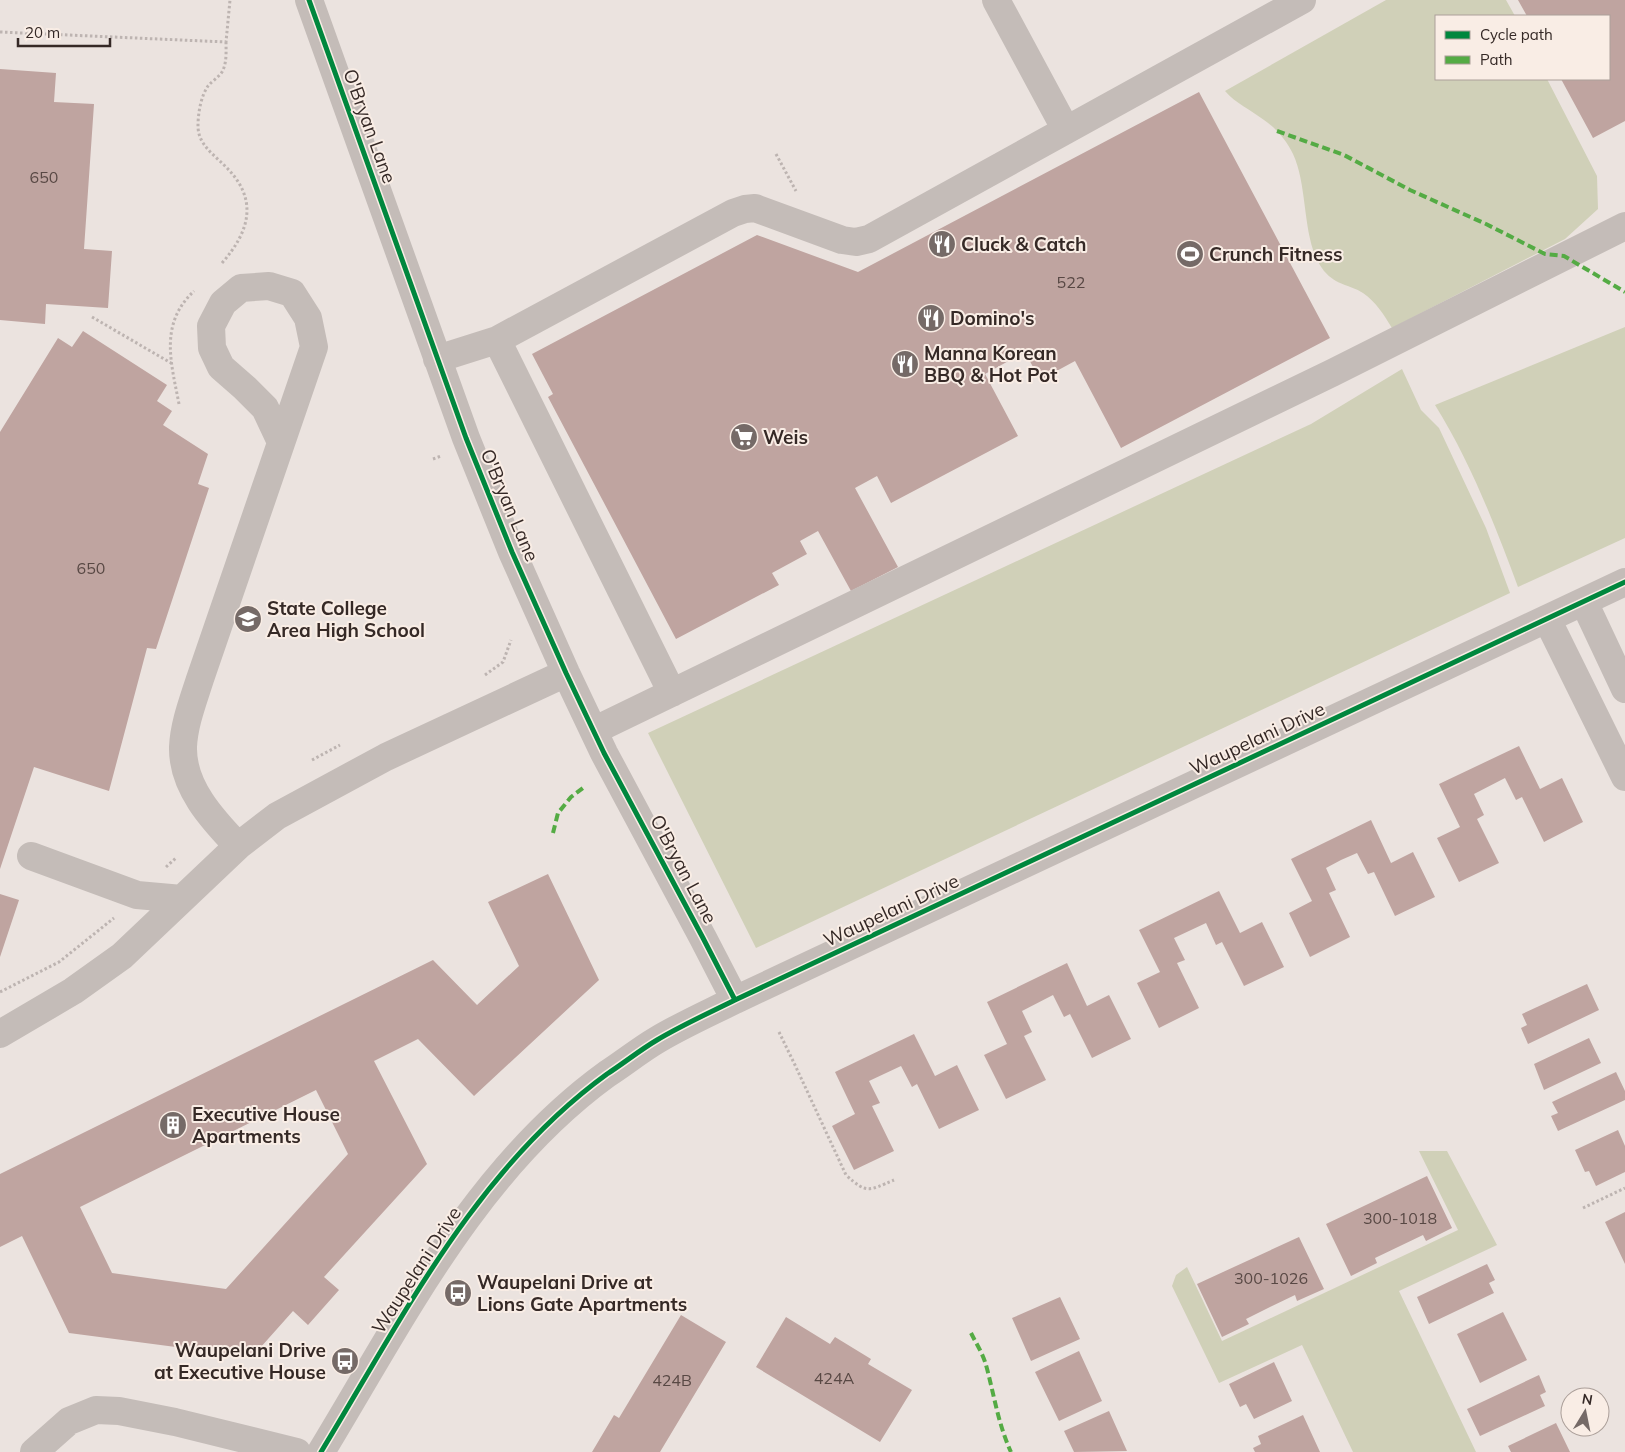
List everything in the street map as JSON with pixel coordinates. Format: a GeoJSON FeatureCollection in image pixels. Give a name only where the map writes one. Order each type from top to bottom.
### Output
{"type":"FeatureCollection","features":[{"type":"Feature","properties":{"kind":"street","name":"O'Bryan Lane"},"geometry":{"type":"LineString","coordinates":[[309,0],[469,447],[512,552],[604,753],[704,938],[735,1000]]}},
{"type":"Feature","properties":{"kind":"street"},"geometry":{"type":"LineString","coordinates":[[996,0],[1066,130]]}},
{"type":"Feature","properties":{"kind":"street"},"geometry":{"type":"LineString","coordinates":[[437,359],[497,340],[733,213],[745,209],[756,208],[842,240],[856,242],[869,239],[1302,0]]}},
{"type":"Feature","properties":{"kind":"street"},"geometry":{"type":"LineString","coordinates":[[595,730],[1332,373],[1625,226]]}},
{"type":"Feature","properties":{"kind":"street"},"geometry":{"type":"LineString","coordinates":[[238,846],[216,823],[193,790],[186,772],[183,748],[186,726],[200,679],[314,347],[308,318],[292,293],[269,286],[241,288],[223,303],[211,326],[212,348],[221,367],[246,388],[265,408],[281,442]]}},
{"type":"Feature","properties":{"kind":"street"},"geometry":{"type":"LineString","coordinates":[[497,340],[672,693]]}},
{"type":"Feature","properties":{"kind":"street","name":"Waupelani Drive"},"geometry":{"type":"LineString","coordinates":[[321,1452],[417,1292],[450,1240],[480,1199],[559,1114],[606,1075],[657,1040],[735,1000],[1625,582]]}},
{"type":"Feature","properties":{"kind":"street"},"geometry":{"type":"LineString","coordinates":[[1584,602],[1625,689]]}},
{"type":"Feature","properties":{"kind":"street"},"geometry":{"type":"LineString","coordinates":[[1547,619],[1625,777]]}},
{"type":"Feature","properties":{"kind":"street"},"geometry":{"type":"LineString","coordinates":[[0,1034],[73,991],[122,956],[238,846],[277,816],[378,761],[566,673]]}},
{"type":"Feature","properties":{"kind":"street"},"geometry":{"type":"LineString","coordinates":[[32,856],[137,895],[182,899]]}},
{"type":"Feature","properties":{"kind":"street"},"geometry":{"type":"LineString","coordinates":[[34,1452],[69,1421],[96,1410],[119,1411],[175,1422],[297,1452]]}},
{"type":"Feature","properties":{"kind":"path"},"geometry":{"type":"LineString","coordinates":[[219,267],[241,238],[246,224],[246,200],[237,179],[208,150],[198,135],[198,123],[201,101],[208,86],[222,73],[226,59],[230,0]]}},
{"type":"Feature","properties":{"kind":"path"},"geometry":{"type":"LineString","coordinates":[[0,32],[226,42]]}},
{"type":"Feature","properties":{"kind":"path"},"geometry":{"type":"LineString","coordinates":[[179,404],[170,352],[175,316],[188,297],[200,286]]}},
{"type":"Feature","properties":{"kind":"path"},"geometry":{"type":"LineString","coordinates":[[92,317],[171,363]]}},
{"type":"Feature","properties":{"kind":"path"},"geometry":{"type":"LineString","coordinates":[[161,873],[177,857]]}},
{"type":"Feature","properties":{"kind":"path"},"geometry":{"type":"LineString","coordinates":[[0,992],[59,962],[118,915]]}},
{"type":"Feature","properties":{"kind":"path"},"geometry":{"type":"LineString","coordinates":[[778,1032],[846,1175],[860,1187],[871,1190],[894,1180]]}},
{"type":"Feature","properties":{"kind":"path"},"geometry":{"type":"LineString","coordinates":[[1583,1208],[1625,1188]]}},
{"type":"Feature","properties":{"kind":"green space"},"geometry":{"type":"Polygon","coordinates":[[[1386,0],[1506,0],[1514,15],[1435,15],[1435,80],[1548,80],[1597,176],[1598,209],[1565,239],[1392,328],[1372,300],[1358,290],[1334,280],[1324,271],[1312,245],[1298,168],[1291,149],[1273,127],[1238,103],[1225,91],[1386,0]]]}},
{"type":"Feature","properties":{"kind":"green space"},"geometry":{"type":"Polygon","coordinates":[[[1625,327],[1625,538],[1518,587],[1471,471],[1435,405],[1625,327]]]}},
{"type":"Feature","properties":{"kind":"green space"},"geometry":{"type":"Polygon","coordinates":[[[1402,369],[1421,410],[1439,428],[1486,528],[1510,593],[756,948],[648,733],[1311,424],[1402,369]]]}},
{"type":"Feature","properties":{"kind":"green space"},"geometry":{"type":"Polygon","coordinates":[[[1419,1151],[1447,1151],[1497,1245],[1399,1291],[1476,1452],[1353,1452],[1302,1345],[1219,1383],[1172,1286],[1176,1275],[1187,1267],[1222,1341],[1458,1230],[1419,1151]]]}},
{"type":"Feature","properties":{"kind":"building"},"geometry":{"type":"Polygon","coordinates":[[[1518,0],[1625,0],[1625,121],[1593,138],[1562,80],[1610,80],[1610,15],[1526,15],[1518,0]]]}},
{"type":"Feature","properties":{"kind":"building"},"geometry":{"type":"Polygon","coordinates":[[[0,69],[56,73],[54,102],[94,104],[84,249],[112,251],[108,308],[46,304],[45,324],[0,320],[0,69]]]}},
{"type":"Feature","properties":{"kind":"building"},"geometry":{"type":"Polygon","coordinates":[[[1199,92],[1330,338],[1121,448],[1075,361],[1040,380],[1025,352],[985,374],[1018,436],[891,503],[877,476],[855,488],[898,567],[851,591],[818,531],[800,541],[807,554],[772,573],[779,585],[676,639],[548,397],[553,394],[532,354],[757,235],[858,272],[1199,92]]]}},
{"type":"Feature","properties":{"kind":"building"},"geometry":{"type":"Polygon","coordinates":[[[83,331],[167,385],[157,401],[172,411],[163,425],[208,454],[198,484],[209,488],[156,649],[147,648],[109,791],[34,767],[0,869],[0,432],[58,338],[72,347],[83,331]]]}},
{"type":"Feature","properties":{"kind":"building"},"geometry":{"type":"Polygon","coordinates":[[[1519,746],[1540,789],[1562,778],[1583,822],[1544,842],[1522,797],[1516,800],[1505,778],[1474,794],[1484,815],[1477,819],[1499,863],[1459,882],[1437,838],[1460,827],[1439,784],[1519,746]]]}},
{"type":"Feature","properties":{"kind":"building"},"geometry":{"type":"Polygon","coordinates":[[[1371,820],[1391,863],[1413,852],[1435,897],[1395,916],[1374,872],[1368,874],[1357,853],[1341,860],[1326,868],[1336,890],[1329,893],[1350,937],[1310,957],[1289,913],[1312,901],[1291,859],[1371,820]]]}},
{"type":"Feature","properties":{"kind":"building","name":"Executive House Apartments"},"geometry":{"type":"Polygon","coordinates":[[[548,874],[599,980],[474,1096],[418,1039],[374,1061],[427,1164],[324,1277],[339,1290],[308,1325],[293,1311],[252,1357],[69,1333],[22,1236],[0,1247],[0,1174],[433,960],[477,1005],[519,966],[488,902],[548,874]],[[316,1090],[80,1207],[112,1273],[226,1289],[348,1154],[316,1090]]]}},
{"type":"Feature","properties":{"kind":"building"},"geometry":{"type":"Polygon","coordinates":[[[1219,891],[1240,933],[1262,922],[1284,967],[1244,986],[1222,942],[1216,945],[1206,923],[1174,938],[1185,960],[1177,963],[1199,1008],[1159,1028],[1137,983],[1160,972],[1139,930],[1219,891]]]}},
{"type":"Feature","properties":{"kind":"building"},"geometry":{"type":"Polygon","coordinates":[[[0,894],[19,900],[0,957],[0,894]]]}},
{"type":"Feature","properties":{"kind":"building"},"geometry":{"type":"Polygon","coordinates":[[[1067,963],[1087,1006],[1109,995],[1131,1039],[1092,1058],[1070,1014],[1064,1017],[1053,995],[1022,1011],[1032,1032],[1024,1036],[1046,1080],[1006,1099],[984,1055],[1007,1044],[987,1002],[1067,963]]]}},
{"type":"Feature","properties":{"kind":"building"},"geometry":{"type":"Polygon","coordinates":[[[1587,984],[1599,1010],[1528,1044],[1521,1028],[1527,1025],[1522,1014],[1587,984]]]}},
{"type":"Feature","properties":{"kind":"building"},"geometry":{"type":"Polygon","coordinates":[[[914,1034],[935,1076],[957,1065],[979,1110],[939,1129],[917,1084],[912,1087],[901,1066],[869,1081],[880,1103],[872,1106],[894,1151],[854,1170],[832,1126],[855,1114],[835,1072],[914,1034]]]}},
{"type":"Feature","properties":{"kind":"building"},"geometry":{"type":"Polygon","coordinates":[[[1589,1038],[1601,1063],[1544,1090],[1534,1064],[1589,1038]]]}},
{"type":"Feature","properties":{"kind":"building"},"geometry":{"type":"Polygon","coordinates":[[[1616,1072],[1625,1091],[1625,1100],[1558,1131],[1551,1116],[1558,1113],[1552,1102],[1616,1072]]]}},
{"type":"Feature","properties":{"kind":"building"},"geometry":{"type":"Polygon","coordinates":[[[1618,1130],[1625,1146],[1625,1172],[1596,1186],[1589,1171],[1585,1172],[1575,1150],[1618,1130]]]}},
{"type":"Feature","properties":{"kind":"building"},"geometry":{"type":"Polygon","coordinates":[[[1427,1176],[1452,1228],[1426,1241],[1423,1235],[1375,1258],[1377,1263],[1351,1276],[1326,1224],[1427,1176]]]}},
{"type":"Feature","properties":{"kind":"building"},"geometry":{"type":"Polygon","coordinates":[[[1625,1212],[1625,1264],[1605,1222],[1625,1212]]]}},
{"type":"Feature","properties":{"kind":"building"},"geometry":{"type":"Polygon","coordinates":[[[1299,1237],[1324,1289],[1297,1301],[1295,1295],[1246,1319],[1249,1324],[1222,1337],[1197,1284],[1299,1237]]]}},
{"type":"Feature","properties":{"kind":"building"},"geometry":{"type":"Polygon","coordinates":[[[1487,1264],[1495,1280],[1489,1283],[1494,1293],[1429,1324],[1417,1297],[1487,1264]]]}},
{"type":"Feature","properties":{"kind":"building"},"geometry":{"type":"Polygon","coordinates":[[[460,1282],[466,1287],[457,1301],[451,1297],[460,1282]]]}},
{"type":"Feature","properties":{"kind":"building"},"geometry":{"type":"Polygon","coordinates":[[[1060,1297],[1080,1339],[1031,1361],[1012,1318],[1060,1297]]]}},
{"type":"Feature","properties":{"kind":"building"},"geometry":{"type":"Polygon","coordinates":[[[1503,1312],[1527,1360],[1480,1383],[1457,1334],[1503,1312]]]}},
{"type":"Feature","properties":{"kind":"building"},"geometry":{"type":"Polygon","coordinates":[[[681,1315],[726,1342],[660,1452],[592,1452],[614,1415],[619,1418],[681,1315]]]}},
{"type":"Feature","properties":{"kind":"building"},"geometry":{"type":"Polygon","coordinates":[[[786,1317],[830,1344],[835,1337],[871,1359],[868,1364],[912,1390],[880,1442],[756,1367],[786,1317]]]}},
{"type":"Feature","properties":{"kind":"building"},"geometry":{"type":"Polygon","coordinates":[[[1079,1351],[1102,1401],[1059,1421],[1035,1372],[1079,1351]]]}},
{"type":"Feature","properties":{"kind":"building"},"geometry":{"type":"Polygon","coordinates":[[[1274,1362],[1292,1401],[1254,1419],[1246,1404],[1240,1407],[1229,1384],[1274,1362]]]}},
{"type":"Feature","properties":{"kind":"building"},"geometry":{"type":"Polygon","coordinates":[[[1539,1375],[1546,1392],[1540,1395],[1545,1406],[1480,1436],[1467,1409],[1539,1375]]]}},
{"type":"Feature","properties":{"kind":"building"},"geometry":{"type":"Polygon","coordinates":[[[1109,1411],[1127,1451],[1074,1452],[1064,1431],[1109,1411]]]}},
{"type":"Feature","properties":{"kind":"building"},"geometry":{"type":"Polygon","coordinates":[[[1303,1415],[1320,1452],[1255,1452],[1253,1448],[1261,1444],[1258,1436],[1303,1415]]]}},
{"type":"Feature","properties":{"kind":"building"},"geometry":{"type":"Polygon","coordinates":[[[1556,1423],[1560,1431],[1560,1437],[1563,1437],[1570,1452],[1511,1452],[1508,1446],[1556,1423]]]}},
{"type":"Feature","properties":{"kind":"marked path"},"geometry":{"type":"LineString","coordinates":[[1277,131],[1344,155],[1410,190],[1486,224],[1545,254],[1564,256],[1625,292]]}},
{"type":"Feature","properties":{"kind":"marked path"},"geometry":{"type":"LineString","coordinates":[[553,833],[558,813],[571,797],[583,788]]}},
{"type":"Feature","properties":{"kind":"marked path"},"geometry":{"type":"LineString","coordinates":[[971,1333],[985,1361],[999,1420],[1011,1452]]}},
{"type":"Feature","properties":{"kind":"cycle path"},"geometry":{"type":"LineString","coordinates":[[309,0],[466,438],[512,552],[604,753],[735,1000]]}},
{"type":"Feature","properties":{"kind":"cycle path"},"geometry":{"type":"LineString","coordinates":[[321,1452],[413,1298],[481,1200],[519,1154],[560,1112],[607,1074],[644,1048],[676,1029],[735,1000],[1625,582]]}},
{"type":"Feature","properties":{"kind":"place","name":"Cluck & Catch"},"geometry":{"type":"Point","coordinates":[942,244]}},
{"type":"Feature","properties":{"kind":"place","name":"Crunch Fitness"},"geometry":{"type":"Point","coordinates":[1190,254]}},
{"type":"Feature","properties":{"kind":"place","name":"Domino's"},"geometry":{"type":"Point","coordinates":[931,318]}},
{"type":"Feature","properties":{"kind":"place","name":"Manna Korean BBQ & Hot Pot"},"geometry":{"type":"Point","coordinates":[905,364]}},
{"type":"Feature","properties":{"kind":"place","name":"Weis"},"geometry":{"type":"Point","coordinates":[744,437]}},
{"type":"Feature","properties":{"kind":"place","name":"State College Area High School"},"geometry":{"type":"Point","coordinates":[248,619]}},
{"type":"Feature","properties":{"kind":"place","name":"Executive House Apartments"},"geometry":{"type":"Point","coordinates":[173,1125]}},
{"type":"Feature","properties":{"kind":"place","name":"Waupelani Drive at Lions Gate Apartments"},"geometry":{"type":"Point","coordinates":[458,1293]}},
{"type":"Feature","properties":{"kind":"place","name":"Waupelani Drive at Executive House"},"geometry":{"type":"Point","coordinates":[345,1361]}}]}
